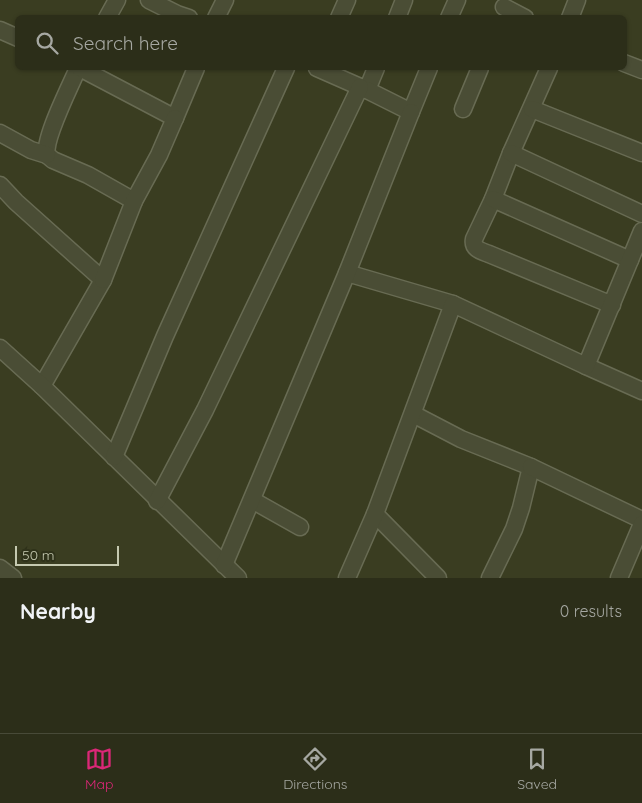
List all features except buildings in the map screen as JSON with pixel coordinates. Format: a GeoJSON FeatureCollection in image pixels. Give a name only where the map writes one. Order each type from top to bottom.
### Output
{"type":"FeatureCollection","features":[{"type":"Feature","properties":{"kind":"street"},"geometry":{"type":"LineString","coordinates":[[109,15],[117,0]]}},
{"type":"Feature","properties":{"kind":"street"},"geometry":{"type":"LineString","coordinates":[[149,0],[180,15]]}},
{"type":"Feature","properties":{"kind":"street"},"geometry":{"type":"LineString","coordinates":[[217,15],[224,0]]}},
{"type":"Feature","properties":{"kind":"street"},"geometry":{"type":"LineString","coordinates":[[340,15],[347,0]]}},
{"type":"Feature","properties":{"kind":"street"},"geometry":{"type":"LineString","coordinates":[[398,15],[404,0]]}},
{"type":"Feature","properties":{"kind":"street"},"geometry":{"type":"LineString","coordinates":[[451,15],[457,0]]}},
{"type":"Feature","properties":{"kind":"street"},"geometry":{"type":"LineString","coordinates":[[571,15],[577,0]]}},
{"type":"Feature","properties":{"kind":"street"},"geometry":{"type":"LineString","coordinates":[[504,8],[519,15]]}},
{"type":"Feature","properties":{"kind":"street"},"geometry":{"type":"LineString","coordinates":[[0,30],[15,37]]}},
{"type":"Feature","properties":{"kind":"street"},"geometry":{"type":"LineString","coordinates":[[627,64],[642,70]]}},
{"type":"Feature","properties":{"kind":"street"},"geometry":{"type":"LineString","coordinates":[[47,155],[46,150],[55,120],[78,70]]}},
{"type":"Feature","properties":{"kind":"street"},"geometry":{"type":"LineString","coordinates":[[83,70],[175,118]]}},
{"type":"Feature","properties":{"kind":"street"},"geometry":{"type":"LineString","coordinates":[[42,386],[103,280],[134,201],[159,155],[195,70]]}},
{"type":"Feature","properties":{"kind":"street"},"geometry":{"type":"LineString","coordinates":[[114,457],[165,336],[285,70]]}},
{"type":"Feature","properties":{"kind":"street"},"geometry":{"type":"LineString","coordinates":[[322,70],[411,112]]}},
{"type":"Feature","properties":{"kind":"street"},"geometry":{"type":"LineString","coordinates":[[158,501],[205,410],[363,88],[375,70]]}},
{"type":"Feature","properties":{"kind":"street"},"geometry":{"type":"LineString","coordinates":[[224,566],[347,273],[428,70]]}},
{"type":"Feature","properties":{"kind":"street"},"geometry":{"type":"LineString","coordinates":[[463,109],[479,70]]}},
{"type":"Feature","properties":{"kind":"street"},"geometry":{"type":"LineString","coordinates":[[548,70],[474,239],[474,245],[475,248],[612,305]]}},
{"type":"Feature","properties":{"kind":"street"},"geometry":{"type":"LineString","coordinates":[[532,110],[642,152]]}},
{"type":"Feature","properties":{"kind":"street"},"geometry":{"type":"LineString","coordinates":[[0,133],[31,150],[47,155],[53,160],[108,186],[134,201]]}},
{"type":"Feature","properties":{"kind":"street"},"geometry":{"type":"LineString","coordinates":[[511,153],[642,214]]}},
{"type":"Feature","properties":{"kind":"street"},"geometry":{"type":"LineString","coordinates":[[0,185],[103,280]]}},
{"type":"Feature","properties":{"kind":"street"},"geometry":{"type":"LineString","coordinates":[[493,199],[630,260]]}},
{"type":"Feature","properties":{"kind":"street"},"geometry":{"type":"LineString","coordinates":[[586,366],[642,231]]}},
{"type":"Feature","properties":{"kind":"street"},"geometry":{"type":"LineString","coordinates":[[347,273],[453,304],[642,390]]}},
{"type":"Feature","properties":{"kind":"street"},"geometry":{"type":"LineString","coordinates":[[347,578],[413,414],[453,304]]}},
{"type":"Feature","properties":{"kind":"street"},"geometry":{"type":"LineString","coordinates":[[0,348],[42,386],[238,578]]}},
{"type":"Feature","properties":{"kind":"street"},"geometry":{"type":"LineString","coordinates":[[413,414],[461,439],[531,467],[642,520]]}},
{"type":"Feature","properties":{"kind":"street"},"geometry":{"type":"LineString","coordinates":[[490,578],[522,508],[531,467]]}},
{"type":"Feature","properties":{"kind":"street"},"geometry":{"type":"LineString","coordinates":[[252,500],[300,526]]}},
{"type":"Feature","properties":{"kind":"street"},"geometry":{"type":"LineString","coordinates":[[374,514],[438,578]]}},
{"type":"Feature","properties":{"kind":"street"},"geometry":{"type":"LineString","coordinates":[[619,578],[642,524]]}},
{"type":"Feature","properties":{"kind":"street"},"geometry":{"type":"LineString","coordinates":[[0,568],[13,578]]}}]}
